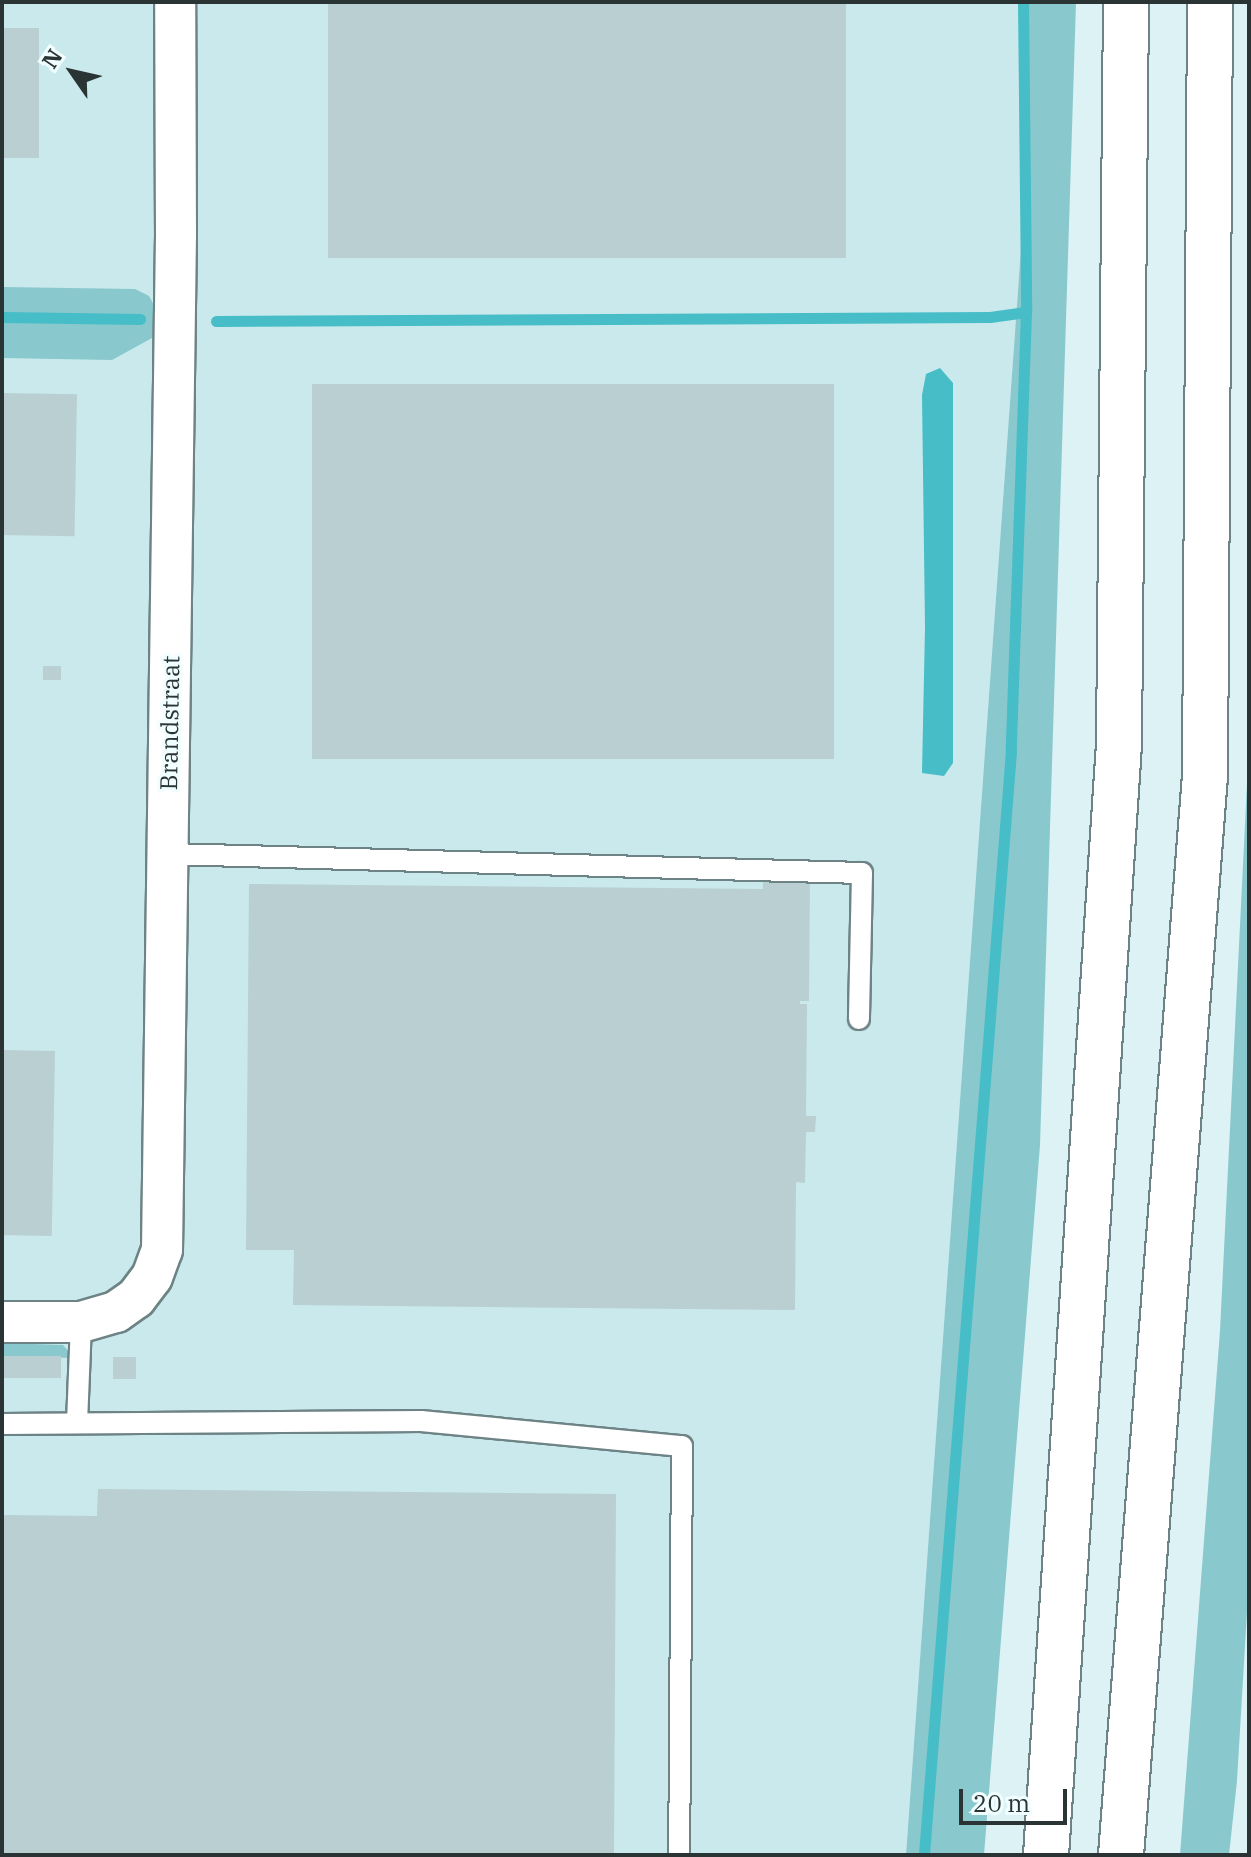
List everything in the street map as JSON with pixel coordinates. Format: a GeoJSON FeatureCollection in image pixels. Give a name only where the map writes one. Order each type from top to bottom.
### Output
{"type":"FeatureCollection","features":[{"type":"Feature","properties":{"kind":"highway"},"geometry":{"type":"LineString","coordinates":[[1046,1855],[1119,744],[1126,2]]}},
{"type":"Feature","properties":{"kind":"highway"},"geometry":{"type":"LineString","coordinates":[[1121,1855],[1205,776],[1210,2]]}},
{"type":"Feature","properties":{"kind":"street","name":"Brandstraat"},"geometry":{"type":"LineString","coordinates":[[2,1322],[81,1322],[116,1312],[136,1298],[152,1277],[162,1250],[169,854],[175,2]]}},
{"type":"Feature","properties":{"kind":"lane"},"geometry":{"type":"LineString","coordinates":[[169,854],[862,873],[859,1019]]}},
{"type":"Feature","properties":{"kind":"lane"},"geometry":{"type":"LineString","coordinates":[[77,1423],[81,1322]]}},
{"type":"Feature","properties":{"kind":"lane"},"geometry":{"type":"LineString","coordinates":[[2,1424],[421,1421],[682,1446],[679,1855]]}},
{"type":"Feature","properties":{"kind":"shaded area"},"geometry":{"type":"Polygon","coordinates":[[[2,2],[1022,2],[1027,165],[906,1855],[2,1855],[2,2]]]}},
{"type":"Feature","properties":{"kind":"shaded area"},"geometry":{"type":"Polygon","coordinates":[[[1022,2],[1076,2],[1040,1145],[984,1855],[906,1855],[1027,165],[1022,2]]]}},
{"type":"Feature","properties":{"kind":"shaded area"},"geometry":{"type":"Polygon","coordinates":[[[2,287],[135,289],[149,296],[155,307],[152,338],[112,360],[2,358],[2,287]]]}},
{"type":"Feature","properties":{"kind":"shaded area"},"geometry":{"type":"Polygon","coordinates":[[[940,368],[953,383],[953,763],[944,776],[922,773],[925,627],[922,395],[926,374],[940,368]]]}},
{"type":"Feature","properties":{"kind":"shaded area"},"geometry":{"type":"Polygon","coordinates":[[[1249,743],[1249,1578],[1237,1781],[1229,1855],[1180,1855],[1220,1331],[1249,743]]]}},
{"type":"Feature","properties":{"kind":"shaded area"},"geometry":{"type":"Polygon","coordinates":[[[2,1343],[63,1345],[74,1358],[2,1356],[2,1343]]]}},
{"type":"Feature","properties":{"kind":"building"},"geometry":{"type":"Polygon","coordinates":[[[328,2],[846,2],[846,258],[328,258],[328,2]]]}},
{"type":"Feature","properties":{"kind":"building"},"geometry":{"type":"Polygon","coordinates":[[[2,28],[39,28],[39,158],[2,158],[2,28]]]}},
{"type":"Feature","properties":{"kind":"building"},"geometry":{"type":"Polygon","coordinates":[[[312,384],[834,384],[834,759],[312,759],[312,384]]]}},
{"type":"Feature","properties":{"kind":"building"},"geometry":{"type":"Polygon","coordinates":[[[2,393],[77,394],[75,536],[2,535],[2,393]]]}},
{"type":"Feature","properties":{"kind":"building"},"geometry":{"type":"Polygon","coordinates":[[[43,666],[61,666],[61,680],[43,680],[43,666]]]}},
{"type":"Feature","properties":{"kind":"building"},"geometry":{"type":"Polygon","coordinates":[[[763,877],[810,877],[809,1001],[800,1001],[800,1004],[807,1004],[806,1116],[816,1116],[815,1132],[806,1132],[805,1183],[796,1182],[795,1310],[293,1305],[294,1250],[246,1250],[249,884],[763,889],[763,877]]]}},
{"type":"Feature","properties":{"kind":"building"},"geometry":{"type":"Polygon","coordinates":[[[2,1050],[55,1051],[52,1236],[2,1235],[2,1050]]]}},
{"type":"Feature","properties":{"kind":"building"},"geometry":{"type":"Polygon","coordinates":[[[2,1356],[61,1356],[61,1378],[2,1378],[2,1356]]]}},
{"type":"Feature","properties":{"kind":"building"},"geometry":{"type":"Polygon","coordinates":[[[113,1357],[136,1357],[136,1379],[113,1379],[113,1357]]]}},
{"type":"Feature","properties":{"kind":"building"},"geometry":{"type":"Polygon","coordinates":[[[98,1489],[616,1494],[614,1855],[2,1855],[2,1515],[97,1516],[98,1489]]]}},
{"type":"Feature","properties":{"kind":"waterway"},"geometry":{"type":"LineString","coordinates":[[1023,2],[1026,312]]}},
{"type":"Feature","properties":{"kind":"waterway"},"geometry":{"type":"LineString","coordinates":[[216,321],[990,317],[1026,312],[1011,751],[924,1855]]}},
{"type":"Feature","properties":{"kind":"waterway"},"geometry":{"type":"LineString","coordinates":[[2,317],[140,319]]}}]}
